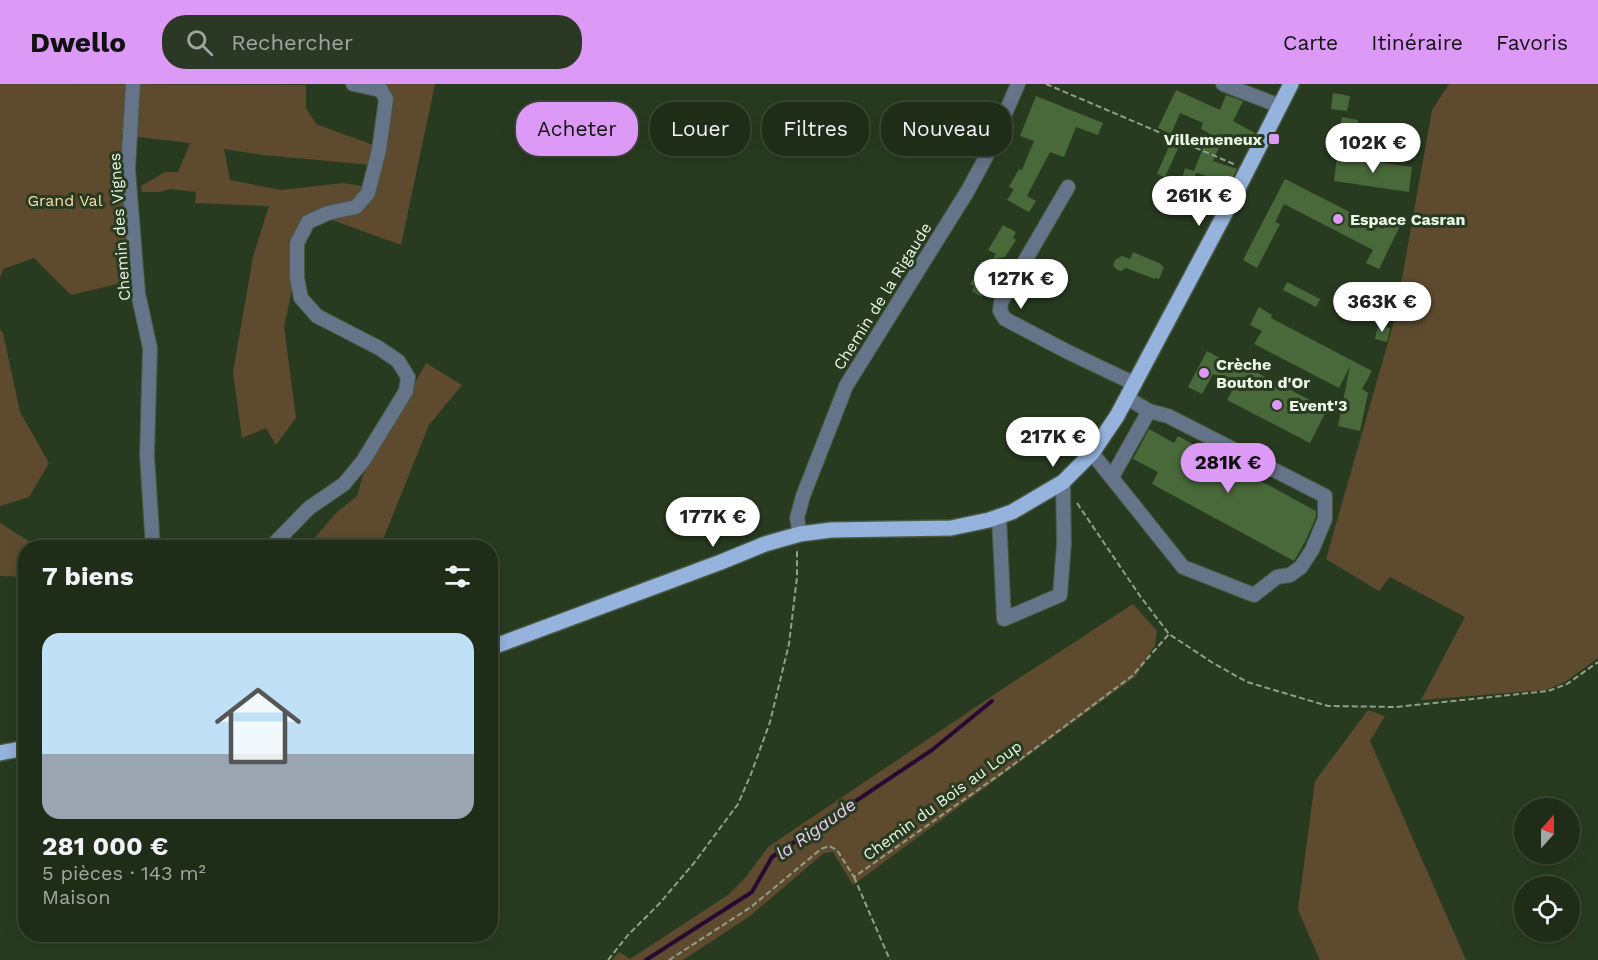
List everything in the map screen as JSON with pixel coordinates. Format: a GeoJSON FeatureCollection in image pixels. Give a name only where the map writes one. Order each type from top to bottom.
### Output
{"type":"FeatureCollection","features":[{"type":"Feature","properties":{"kind":"main road"},"geometry":{"type":"LineString","coordinates":[[498,645],[765,544],[800,534],[831,530],[951,528],[989,520],[1012,512],[1063,482],[1092,453],[1127,398],[1292,84]]}},
{"type":"Feature","properties":{"kind":"main road"},"geometry":{"type":"LineString","coordinates":[[0,753],[18,750]]}},
{"type":"Feature","properties":{"kind":"street","name":"Chemin des Vignes"},"geometry":{"type":"LineString","coordinates":[[133,84],[128,169],[138,293],[150,348],[147,454],[152,540]]}},
{"type":"Feature","properties":{"kind":"street"},"geometry":{"type":"LineString","coordinates":[[278,540],[309,508],[344,484],[363,461],[406,391],[408,377],[398,361],[379,348],[317,316],[301,298],[297,278],[297,243],[308,222],[327,213],[356,207],[368,193],[379,150],[387,99],[381,90],[353,84]]}},
{"type":"Feature","properties":{"kind":"street","name":"Chemin de la Rigaude"},"geometry":{"type":"LineString","coordinates":[[800,534],[797,518],[803,496],[846,386],[967,192],[986,157],[1018,84]]}},
{"type":"Feature","properties":{"kind":"street"},"geometry":{"type":"LineString","coordinates":[[1222,84],[1280,106]]}},
{"type":"Feature","properties":{"kind":"street"},"geometry":{"type":"LineString","coordinates":[[1068,187],[1001,302],[1000,311],[1005,319],[1135,384]]}},
{"type":"Feature","properties":{"kind":"street"},"geometry":{"type":"LineString","coordinates":[[1092,453],[1183,567],[1254,595],[1277,577],[1290,575],[1301,567],[1312,550],[1325,519],[1325,496],[1168,416],[1149,411],[1127,398]]}},
{"type":"Feature","properties":{"kind":"street"},"geometry":{"type":"LineString","coordinates":[[1112,477],[1149,411]]}},
{"type":"Feature","properties":{"kind":"street"},"geometry":{"type":"LineString","coordinates":[[999,516],[1004,619],[1060,595],[1064,543],[1063,482]]}},
{"type":"Feature","properties":{"kind":"path"},"geometry":{"type":"LineString","coordinates":[[1046,84],[1248,169]]}},
{"type":"Feature","properties":{"kind":"path"},"geometry":{"type":"LineString","coordinates":[[1075,500],[1168,633],[1212,663],[1247,682],[1328,706],[1396,707],[1548,691],[1567,684],[1598,662]]}},
{"type":"Feature","properties":{"kind":"path"},"geometry":{"type":"LineString","coordinates":[[608,960],[694,863],[738,804],[770,722],[789,644],[800,534]]}},
{"type":"Feature","properties":{"kind":"path","name":"Chemin du Bois au Loup"},"geometry":{"type":"LineString","coordinates":[[669,960],[751,907],[821,849],[829,846],[837,850],[854,877],[1006,770],[1132,676],[1168,633]]}},
{"type":"Feature","properties":{"kind":"path"},"geometry":{"type":"LineString","coordinates":[[854,877],[890,960]]}},
{"type":"Feature","properties":{"kind":"green space","name":"Grand Val"},"geometry":{"type":"Polygon","coordinates":[[[0,84],[306,85],[306,108],[316,124],[376,146],[371,165],[224,149],[230,180],[281,190],[343,183],[374,188],[393,96],[382,84],[435,84],[401,245],[335,221],[306,215],[295,232],[302,242],[284,327],[296,418],[276,445],[266,428],[242,438],[233,372],[253,257],[269,206],[195,203],[196,192],[170,189],[160,192],[142,192],[141,186],[165,172],[178,172],[190,143],[121,135],[131,205],[134,280],[71,295],[34,258],[3,269],[0,278],[0,84]]]}},
{"type":"Feature","properties":{"kind":"green space"},"geometry":{"type":"Polygon","coordinates":[[[1449,84],[1598,84],[1598,658],[1565,682],[1546,690],[1421,700],[1465,617],[1390,577],[1379,591],[1326,559],[1395,318],[1432,110],[1449,84]]]}},
{"type":"Feature","properties":{"kind":"green space"},"geometry":{"type":"Polygon","coordinates":[[[0,330],[3,333],[20,412],[49,463],[29,497],[0,506],[0,330]]]}},
{"type":"Feature","properties":{"kind":"green space"},"geometry":{"type":"Polygon","coordinates":[[[426,363],[462,385],[429,425],[383,540],[313,540],[336,513],[357,496],[363,475],[426,363]]]}},
{"type":"Feature","properties":{"kind":"green space"},"geometry":{"type":"Polygon","coordinates":[[[0,523],[27,540],[18,540],[18,577],[0,576],[0,523]]]}},
{"type":"Feature","properties":{"kind":"green space"},"geometry":{"type":"Polygon","coordinates":[[[1133,604],[1157,631],[1155,645],[1136,676],[853,885],[833,852],[824,853],[750,916],[683,960],[612,960],[619,952],[630,959],[728,895],[745,878],[768,847],[1133,604]]]}},
{"type":"Feature","properties":{"kind":"green space"},"geometry":{"type":"Polygon","coordinates":[[[1368,710],[1385,716],[1370,741],[1466,960],[1320,960],[1298,910],[1315,781],[1368,710]]]}},
{"type":"Feature","properties":{"kind":"building"},"geometry":{"type":"Polygon","coordinates":[[[1176,90],[1220,110],[1226,95],[1243,101],[1233,121],[1255,133],[1248,148],[1224,136],[1213,161],[1237,169],[1230,183],[1196,173],[1190,193],[1179,190],[1185,168],[1194,171],[1209,133],[1201,129],[1203,123],[1180,113],[1171,134],[1158,128],[1176,90]]]}},
{"type":"Feature","properties":{"kind":"building"},"geometry":{"type":"Polygon","coordinates":[[[1333,93],[1350,96],[1347,111],[1331,109],[1333,93]]]}},
{"type":"Feature","properties":{"kind":"building"},"geometry":{"type":"Polygon","coordinates":[[[1036,96],[1103,123],[1098,135],[1076,127],[1064,157],[1050,152],[1027,196],[1036,201],[1029,212],[1007,200],[1014,189],[1009,187],[1019,169],[1022,170],[1034,141],[1020,136],[1036,96]]]}},
{"type":"Feature","properties":{"kind":"building"},"geometry":{"type":"Polygon","coordinates":[[[1342,117],[1358,120],[1356,139],[1339,136],[1342,117]]]}},
{"type":"Feature","properties":{"kind":"building"},"geometry":{"type":"Polygon","coordinates":[[[1172,139],[1180,144],[1165,177],[1157,174],[1172,139]]]}},
{"type":"Feature","properties":{"kind":"building"},"geometry":{"type":"Polygon","coordinates":[[[1337,156],[1412,167],[1409,192],[1334,181],[1337,156]]]}},
{"type":"Feature","properties":{"kind":"building","name":"Espace Casran"},"geometry":{"type":"Polygon","coordinates":[[[1285,179],[1383,229],[1389,216],[1402,222],[1379,269],[1366,263],[1373,250],[1284,204],[1275,222],[1280,224],[1257,268],[1243,260],[1285,179]]]}},
{"type":"Feature","properties":{"kind":"building"},"geometry":{"type":"Polygon","coordinates":[[[1003,225],[1016,232],[1013,238],[1016,240],[1005,257],[993,259],[996,254],[988,250],[1003,225]]]}},
{"type":"Feature","properties":{"kind":"building"},"geometry":{"type":"Polygon","coordinates":[[[1133,252],[1164,267],[1159,279],[1126,268],[1121,271],[1116,269],[1113,265],[1115,260],[1122,256],[1130,259],[1133,252]]]}},
{"type":"Feature","properties":{"kind":"building"},"geometry":{"type":"Polygon","coordinates":[[[980,269],[995,276],[981,297],[972,291],[974,286],[970,284],[980,269]]]}},
{"type":"Feature","properties":{"kind":"building"},"geometry":{"type":"Polygon","coordinates":[[[1287,282],[1320,299],[1316,307],[1283,290],[1287,282]]]}},
{"type":"Feature","properties":{"kind":"building"},"geometry":{"type":"Polygon","coordinates":[[[1259,307],[1272,315],[1271,318],[1372,371],[1362,389],[1368,393],[1360,431],[1338,426],[1350,366],[1339,388],[1254,344],[1262,331],[1250,325],[1259,307]]]}},
{"type":"Feature","properties":{"kind":"building"},"geometry":{"type":"Polygon","coordinates":[[[1378,325],[1390,328],[1387,342],[1375,339],[1378,325]]]}},
{"type":"Feature","properties":{"kind":"building","name":"Event'3"},"geometry":{"type":"Polygon","coordinates":[[[1207,351],[1235,366],[1237,362],[1327,409],[1310,443],[1227,400],[1239,378],[1224,379],[1213,374],[1202,394],[1188,387],[1207,351]]]}},
{"type":"Feature","properties":{"kind":"building"},"geometry":{"type":"Polygon","coordinates":[[[1149,429],[1174,443],[1178,436],[1316,511],[1316,517],[1306,540],[1294,561],[1152,484],[1158,472],[1133,459],[1149,429]]]}},
{"type":"Feature","properties":{"kind":"waterway","name":"la Rigaude"},"geometry":{"type":"LineString","coordinates":[[646,960],[752,892],[772,857],[932,750],[992,701]]}},
{"type":"Feature","properties":{"kind":"place","name":"Villemeneux"},"geometry":{"type":"Point","coordinates":[1274,139]}},
{"type":"Feature","properties":{"kind":"place","name":"Espace Casran"},"geometry":{"type":"Point","coordinates":[1338,219]}},
{"type":"Feature","properties":{"kind":"place","name":"Crèche Bouton d'Or"},"geometry":{"type":"Point","coordinates":[1204,373]}},
{"type":"Feature","properties":{"kind":"place","name":"Event'3"},"geometry":{"type":"Point","coordinates":[1277,405]}}]}
